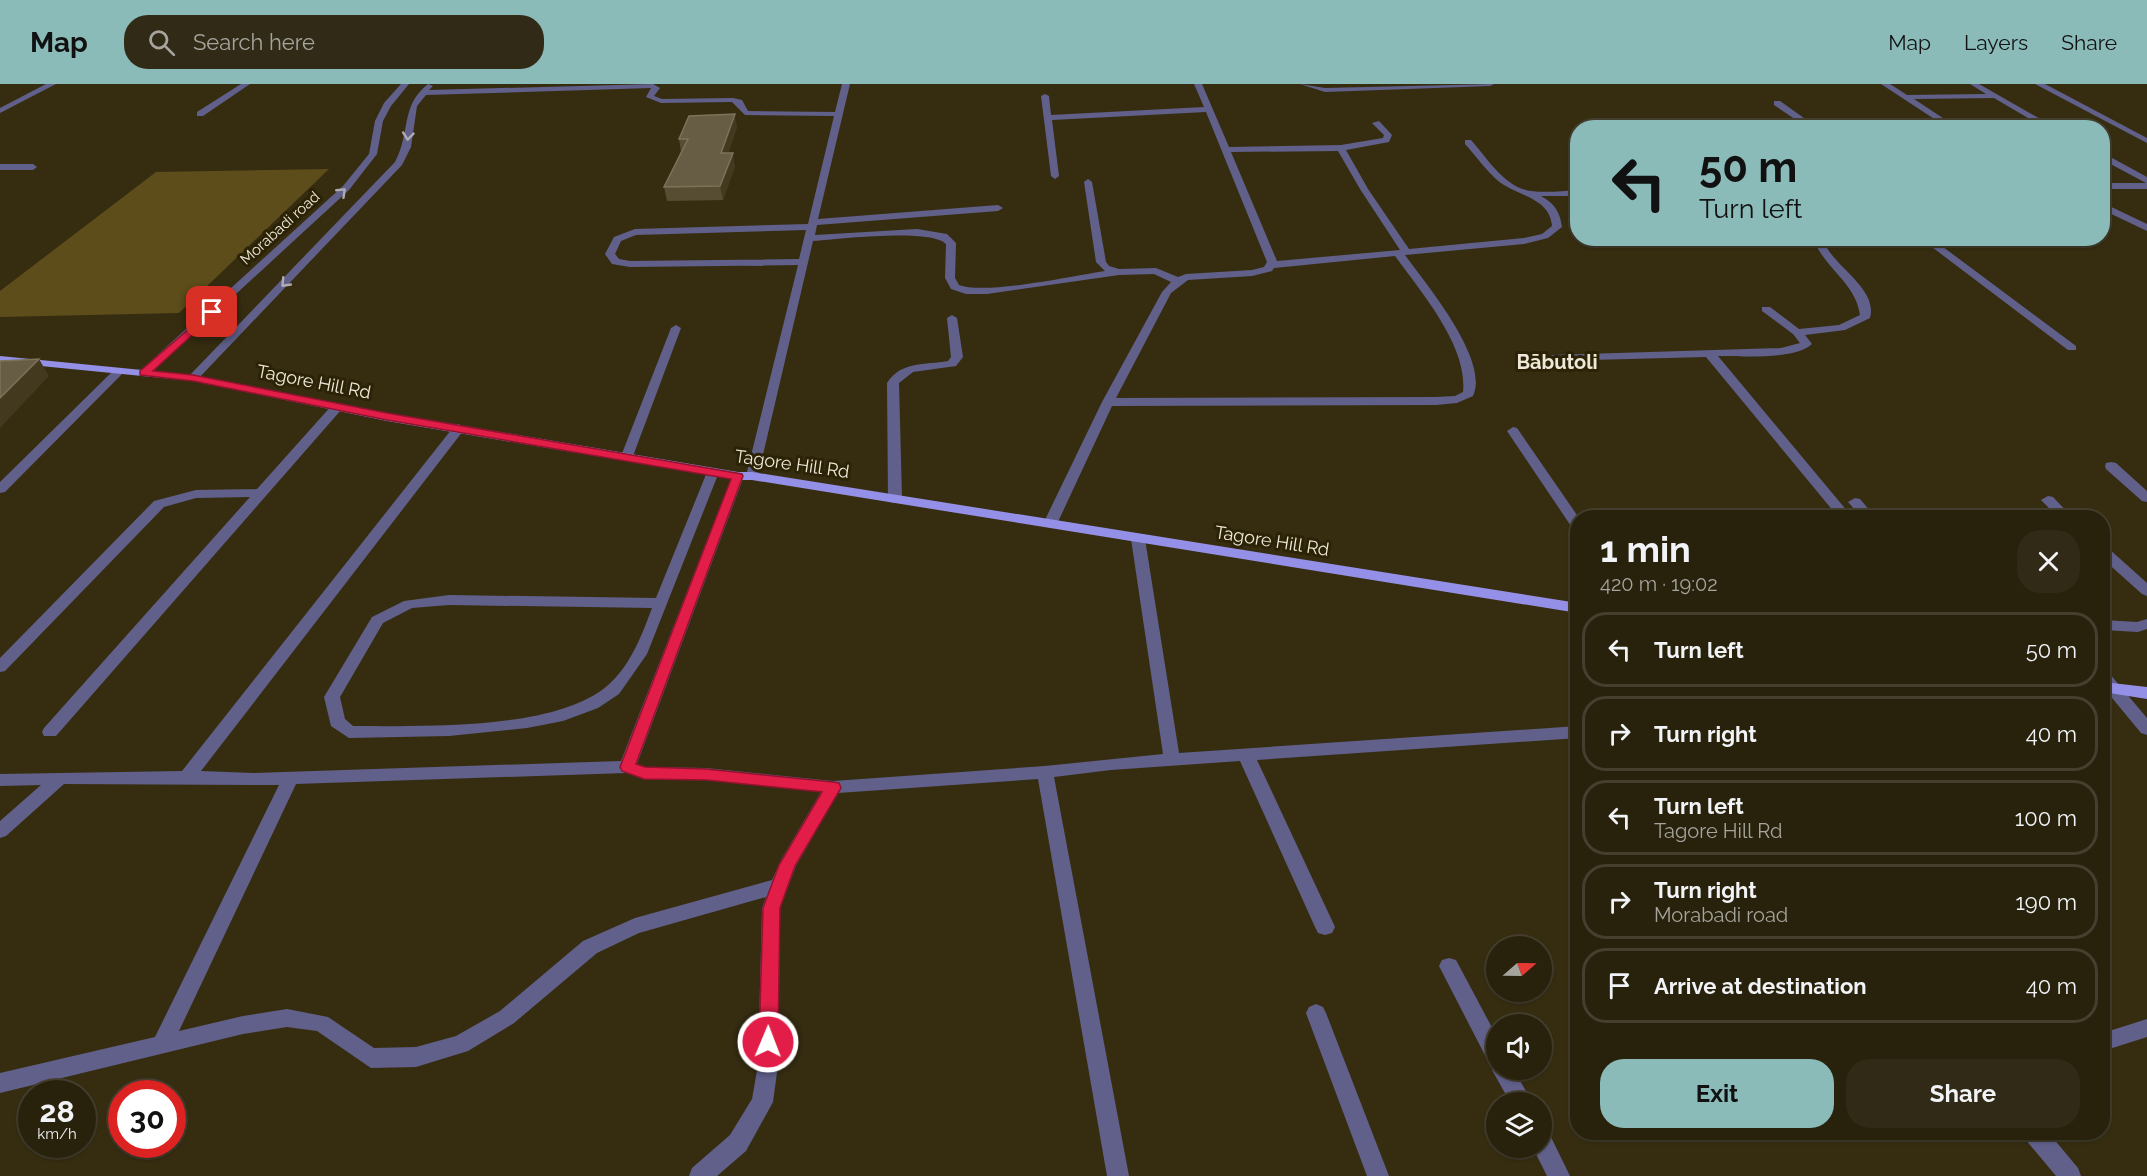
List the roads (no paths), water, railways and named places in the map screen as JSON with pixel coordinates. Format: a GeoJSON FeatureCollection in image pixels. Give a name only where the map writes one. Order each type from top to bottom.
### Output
{"type":"FeatureCollection","features":[{"type":"Feature","properties":{"kind":"main road","name":"Tagore Hill Rd"},"geometry":{"type":"LineString","coordinates":[[0,359],[193,378],[337,407],[712,472],[1570,607]]}},
{"type":"Feature","properties":{"kind":"main road"},"geometry":{"type":"LineString","coordinates":[[2110,685],[2147,693]]}},
{"type":"Feature","properties":{"kind":"street"},"geometry":{"type":"LineString","coordinates":[[0,111],[52,84]]}},
{"type":"Feature","properties":{"kind":"street"},"geometry":{"type":"LineString","coordinates":[[200,114],[246,84]]}},
{"type":"Feature","properties":{"kind":"street","name":"Morabadi road"},"geometry":{"type":"LineString","coordinates":[[144,373],[346,188],[373,154],[379,121],[387,105],[405,84]]}},
{"type":"Feature","properties":{"kind":"street"},"geometry":{"type":"LineString","coordinates":[[193,378],[399,163],[407,147],[413,106],[431,84]]}},
{"type":"Feature","properties":{"kind":"street"},"geometry":{"type":"LineString","coordinates":[[627,767],[745,476],[803,262],[846,84]]}},
{"type":"Feature","properties":{"kind":"street"},"geometry":{"type":"LineString","coordinates":[[1050,524],[1107,402],[1167,292],[1178,281],[1199,274],[1252,273],[1268,269],[1272,262],[1198,84]]}},
{"type":"Feature","properties":{"kind":"street"},"geometry":{"type":"LineString","coordinates":[[1304,84],[1325,90],[1490,84]]}},
{"type":"Feature","properties":{"kind":"street"},"geometry":{"type":"LineString","coordinates":[[1885,84],[1941,120]]}},
{"type":"Feature","properties":{"kind":"street"},"geometry":{"type":"LineString","coordinates":[[1974,84],[2038,120]]}},
{"type":"Feature","properties":{"kind":"street"},"geometry":{"type":"LineString","coordinates":[[2039,84],[2107,120]]}},
{"type":"Feature","properties":{"kind":"street"},"geometry":{"type":"LineString","coordinates":[[422,93],[652,86],[656,88],[650,97],[661,101],[733,100],[739,102],[745,113],[838,114]]}},
{"type":"Feature","properties":{"kind":"street"},"geometry":{"type":"LineString","coordinates":[[1045,96],[1055,176]]}},
{"type":"Feature","properties":{"kind":"street"},"geometry":{"type":"LineString","coordinates":[[1905,97],[1996,96]]}},
{"type":"Feature","properties":{"kind":"street"},"geometry":{"type":"LineString","coordinates":[[1777,103],[1803,120]]}},
{"type":"Feature","properties":{"kind":"street"},"geometry":{"type":"LineString","coordinates":[[1048,118],[1209,109]]}},
{"type":"Feature","properties":{"kind":"street"},"geometry":{"type":"LineString","coordinates":[[2110,121],[2147,141]]}},
{"type":"Feature","properties":{"kind":"street"},"geometry":{"type":"LineString","coordinates":[[1227,150],[1341,148],[1386,140],[1388,135],[1376,123]]}},
{"type":"Feature","properties":{"kind":"street"},"geometry":{"type":"LineString","coordinates":[[1270,265],[1524,241],[1545,236],[1557,227],[1558,217],[1554,208],[1515,189],[1501,179],[1468,142]]}},
{"type":"Feature","properties":{"kind":"street"},"geometry":{"type":"LineString","coordinates":[[1107,402],[1437,401],[1457,399],[1469,394],[1472,385],[1466,358],[1341,148]]}},
{"type":"Feature","properties":{"kind":"street"},"geometry":{"type":"LineString","coordinates":[[2110,160],[2147,183]]}},
{"type":"Feature","properties":{"kind":"street"},"geometry":{"type":"LineString","coordinates":[[0,167],[33,167]]}},
{"type":"Feature","properties":{"kind":"street"},"geometry":{"type":"LineString","coordinates":[[1088,182],[1101,262],[1105,268],[1119,272]]}},
{"type":"Feature","properties":{"kind":"street"},"geometry":{"type":"LineString","coordinates":[[2110,186],[2147,183]]}},
{"type":"Feature","properties":{"kind":"street"},"geometry":{"type":"LineString","coordinates":[[1528,194],[1570,193]]}},
{"type":"Feature","properties":{"kind":"street"},"geometry":{"type":"LineString","coordinates":[[811,229],[998,208]]}},
{"type":"Feature","properties":{"kind":"street"},"geometry":{"type":"LineString","coordinates":[[2110,210],[2147,228]]}},
{"type":"Feature","properties":{"kind":"street"},"geometry":{"type":"LineString","coordinates":[[803,262],[630,264],[616,262],[610,254],[617,238],[635,232],[811,229],[917,232],[944,236],[951,243],[950,278],[955,287],[966,291],[987,291],[1119,272],[1156,271],[1178,281]]}},
{"type":"Feature","properties":{"kind":"street"},"geometry":{"type":"LineString","coordinates":[[1797,332],[1837,330],[1853,326],[1866,316],[1866,305],[1858,290],[1824,254],[1821,246]]}},
{"type":"Feature","properties":{"kind":"street"},"geometry":{"type":"LineString","coordinates":[[1934,246],[2072,348]]}},
{"type":"Feature","properties":{"kind":"street"},"geometry":{"type":"LineString","coordinates":[[1552,358],[1781,351],[1799,348],[1806,344],[1797,332],[1766,309]]}},
{"type":"Feature","properties":{"kind":"street"},"geometry":{"type":"LineString","coordinates":[[895,499],[893,383],[896,377],[903,372],[952,364],[957,357],[952,318]]}},
{"type":"Feature","properties":{"kind":"street"},"geometry":{"type":"LineString","coordinates":[[627,456],[676,328]]}},
{"type":"Feature","properties":{"kind":"street"},"geometry":{"type":"LineString","coordinates":[[1708,352],[1840,510]]}},
{"type":"Feature","properties":{"kind":"street"},"geometry":{"type":"LineString","coordinates":[[0,489],[119,371]]}},
{"type":"Feature","properties":{"kind":"street"},"geometry":{"type":"LineString","coordinates":[[50,732],[337,407]]}},
{"type":"Feature","properties":{"kind":"street"},"geometry":{"type":"LineString","coordinates":[[187,777],[459,428]]}},
{"type":"Feature","properties":{"kind":"street"},"geometry":{"type":"LineString","coordinates":[[1513,431],[1570,514]]}},
{"type":"Feature","properties":{"kind":"street"},"geometry":{"type":"LineString","coordinates":[[2111,466],[2147,498]]}},
{"type":"Feature","properties":{"kind":"street"},"geometry":{"type":"LineString","coordinates":[[661,603],[449,600],[409,603],[377,620],[332,697],[337,722],[349,732],[516,725],[528,724],[590,707],[613,691],[640,655],[661,603],[712,472]]}},
{"type":"Feature","properties":{"kind":"street"},"geometry":{"type":"LineString","coordinates":[[0,668],[159,504],[190,494],[261,493]]}},
{"type":"Feature","properties":{"kind":"street"},"geometry":{"type":"LineString","coordinates":[[2048,500],[2059,510]]}},
{"type":"Feature","properties":{"kind":"street"},"geometry":{"type":"LineString","coordinates":[[1855,502],[1862,510]]}},
{"type":"Feature","properties":{"kind":"street"},"geometry":{"type":"LineString","coordinates":[[1138,539],[1172,760]]}},
{"type":"Feature","properties":{"kind":"street"},"geometry":{"type":"LineString","coordinates":[[2110,557],[2147,591]]}},
{"type":"Feature","properties":{"kind":"street"},"geometry":{"type":"LineString","coordinates":[[2110,625],[2138,627],[2147,624]]}},
{"type":"Feature","properties":{"kind":"street"},"geometry":{"type":"LineString","coordinates":[[2110,689],[2147,729]]}},
{"type":"Feature","properties":{"kind":"street"},"geometry":{"type":"LineString","coordinates":[[0,780],[187,777],[253,780],[627,767],[644,773],[706,774],[833,788],[1246,754],[1570,733]]}},
{"type":"Feature","properties":{"kind":"street"},"geometry":{"type":"LineString","coordinates":[[1246,754],[1325,927]]}},
{"type":"Feature","properties":{"kind":"street"},"geometry":{"type":"LineString","coordinates":[[1044,772],[1118,1176]]}},
{"type":"Feature","properties":{"kind":"street"},"geometry":{"type":"LineString","coordinates":[[162,1044],[291,777]]}},
{"type":"Feature","properties":{"kind":"street"},"geometry":{"type":"LineString","coordinates":[[0,831],[60,778]]}},
{"type":"Feature","properties":{"kind":"street"},"geometry":{"type":"LineString","coordinates":[[700,1176],[738,1143],[762,1102],[768,1065],[771,908],[787,865],[833,788]]}},
{"type":"Feature","properties":{"kind":"street"},"geometry":{"type":"LineString","coordinates":[[0,1083],[243,1025],[287,1018],[321,1023],[371,1058],[416,1058],[460,1044],[507,1017],[590,947],[635,926],[779,886]]}},
{"type":"Feature","properties":{"kind":"street"},"geometry":{"type":"LineString","coordinates":[[1449,966],[1486,1037]]}},
{"type":"Feature","properties":{"kind":"street"},"geometry":{"type":"LineString","coordinates":[[1316,1013],[1378,1176]]}},
{"type":"Feature","properties":{"kind":"street"},"geometry":{"type":"LineString","coordinates":[[2110,1040],[2147,1028]]}},
{"type":"Feature","properties":{"kind":"street"},"geometry":{"type":"LineString","coordinates":[[2040,1140],[2070,1176]]}},
{"type":"Feature","properties":{"kind":"street"},"geometry":{"type":"LineString","coordinates":[[1550,1158],[1559,1176]]}},
{"type":"Feature","properties":{"kind":"district","name":"Bābutoli"},"geometry":{"type":"Point","coordinates":[1557,362]}}]}
